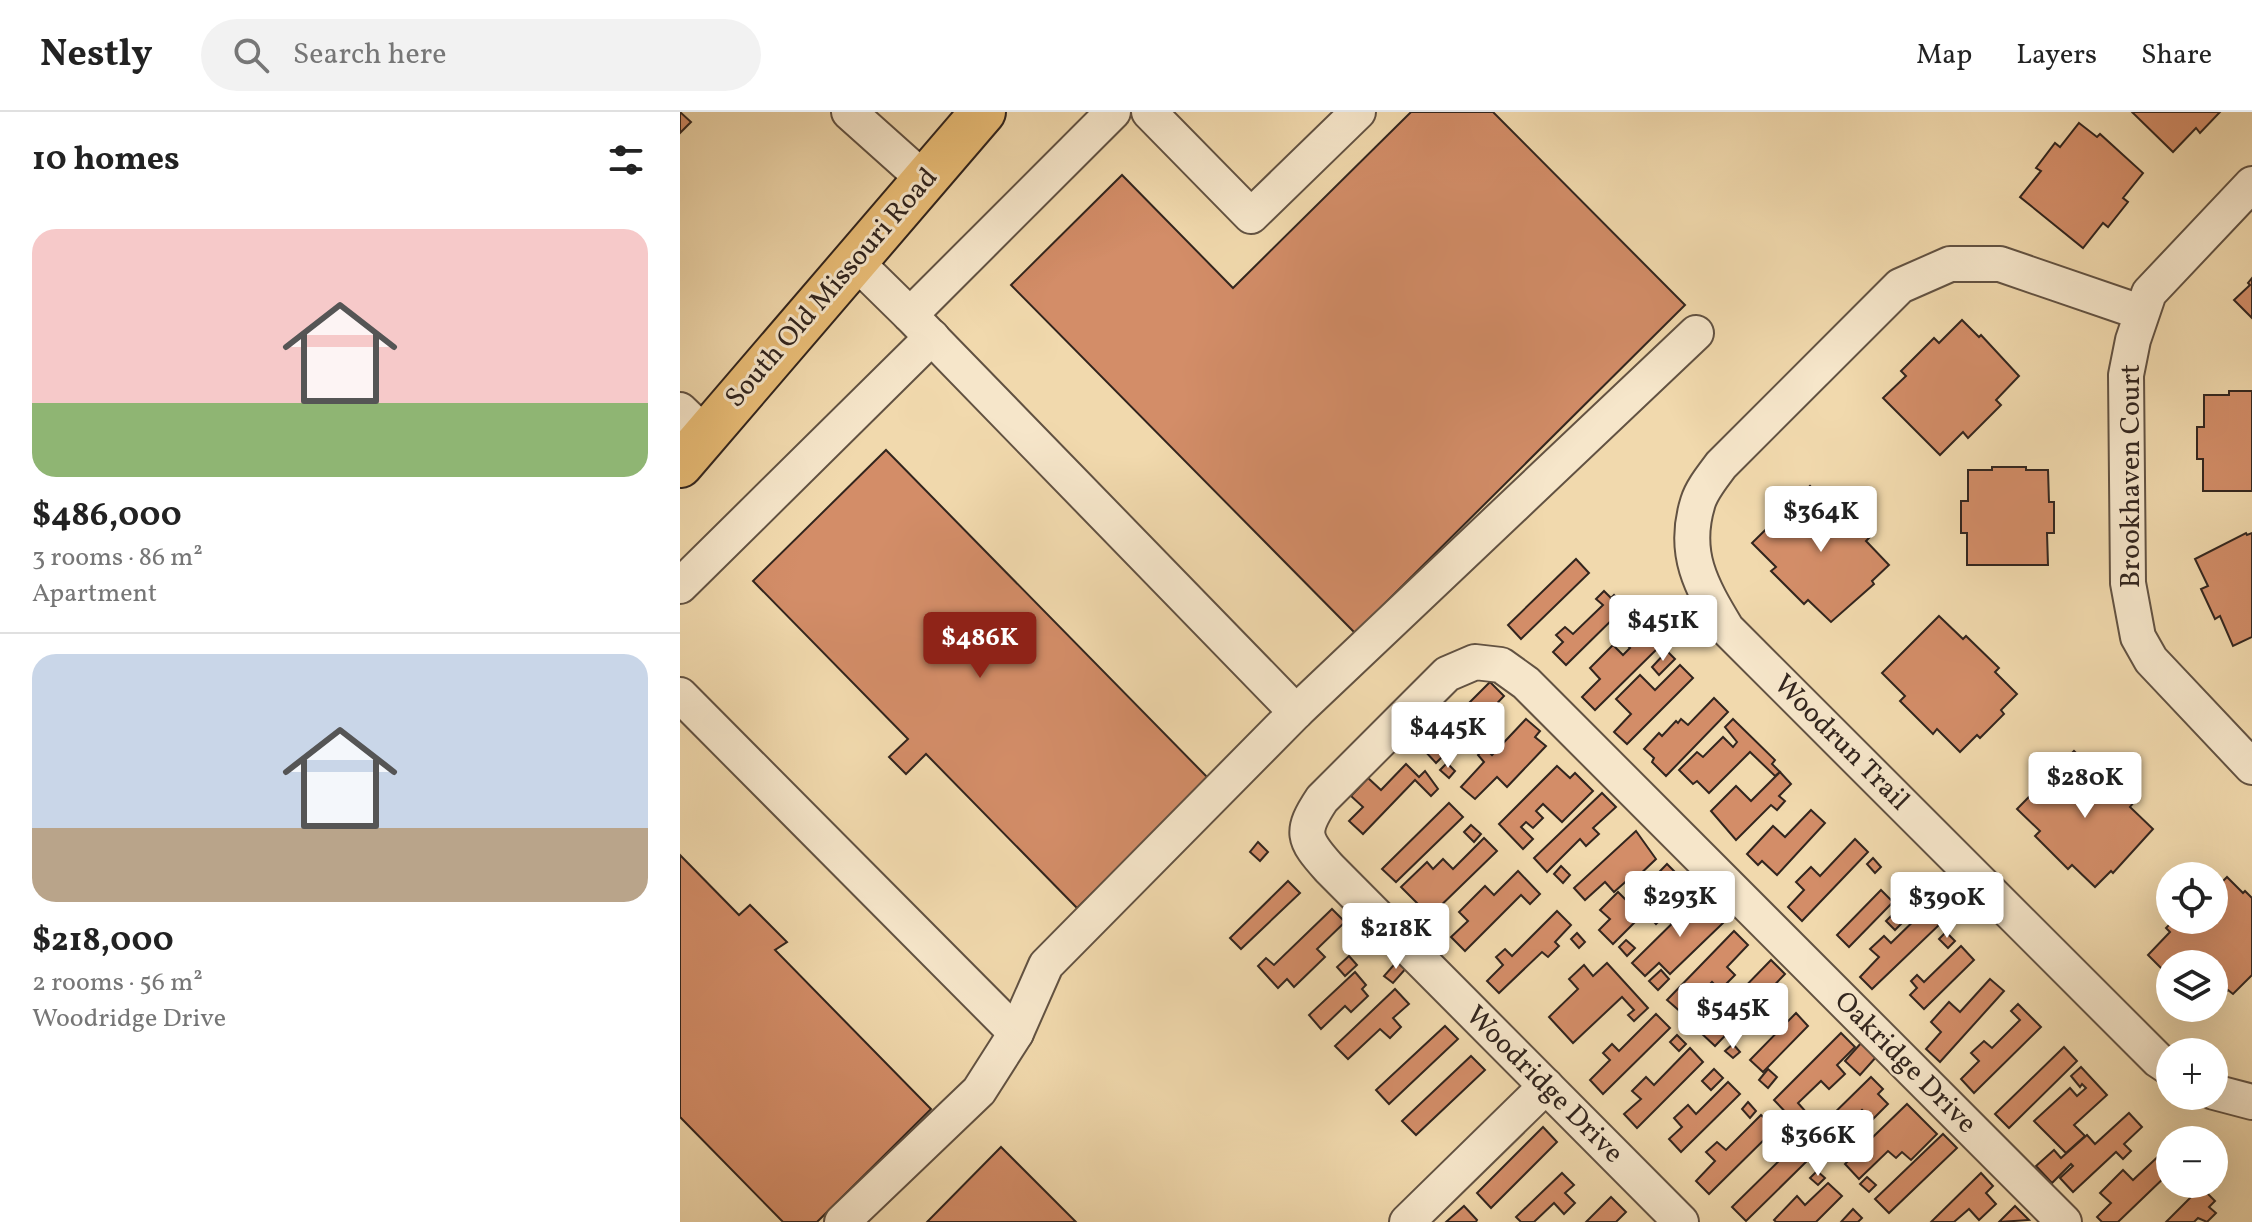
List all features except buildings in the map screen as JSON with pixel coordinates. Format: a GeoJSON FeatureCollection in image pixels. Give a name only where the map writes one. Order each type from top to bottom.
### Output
{"type":"FeatureCollection","features":[{"type":"Feature","properties":{"kind":"main road","name":"South Old Missouri Road"},"geometry":{"type":"LineString","coordinates":[[689,437],[855,261],[983,112]]}},
{"type":"Feature","properties":{"kind":"street"},"geometry":{"type":"LineString","coordinates":[[849,112],[925,180]]}},
{"type":"Feature","properties":{"kind":"street"},"geometry":{"type":"LineString","coordinates":[[1149,112],[1251,216],[1358,112]]}},
{"type":"Feature","properties":{"kind":"street"},"geometry":{"type":"LineString","coordinates":[[680,586],[921,326],[1094,118]]}},
{"type":"Feature","properties":{"kind":"street","name":"Brookhaven Court"},"geometry":{"type":"LineString","coordinates":[[2252,184],[2149,293],[2140,312],[2126,375],[2128,583],[2138,637],[2151,660],[2252,767]]}},
{"type":"Feature","properties":{"kind":"street"},"geometry":{"type":"LineString","coordinates":[[855,261],[1296,712]]}},
{"type":"Feature","properties":{"kind":"street","name":"Woodrun Trail"},"geometry":{"type":"LineString","coordinates":[[2140,312],[2000,264],[1950,264],[1900,286],[1721,465],[1698,499],[1690,546],[1702,588],[1727,629],[2156,1058]]}},
{"type":"Feature","properties":{"kind":"street"},"geometry":{"type":"LineString","coordinates":[[842,1222],[979,1091],[1016,1033],[1046,965],[1296,712],[1696,333]]}},
{"type":"Feature","properties":{"kind":"street","name":"Oakridge Drive"},"geometry":{"type":"LineString","coordinates":[[1322,799],[1447,674],[1475,662],[1501,665],[1526,683],[2064,1222]]}},
{"type":"Feature","properties":{"kind":"street"},"geometry":{"type":"LineString","coordinates":[[680,695],[1016,1033]]}},
{"type":"Feature","properties":{"kind":"street","name":"Woodridge Drive"},"geometry":{"type":"LineString","coordinates":[[1322,799],[1308,820],[1307,837],[1315,852],[1681,1222]]}},
{"type":"Feature","properties":{"kind":"street"},"geometry":{"type":"LineString","coordinates":[[1407,1222],[1546,1086]]}},
{"type":"Feature","properties":{"kind":"street"},"geometry":{"type":"LineString","coordinates":[[2228,1096],[2252,1102]]}}]}
